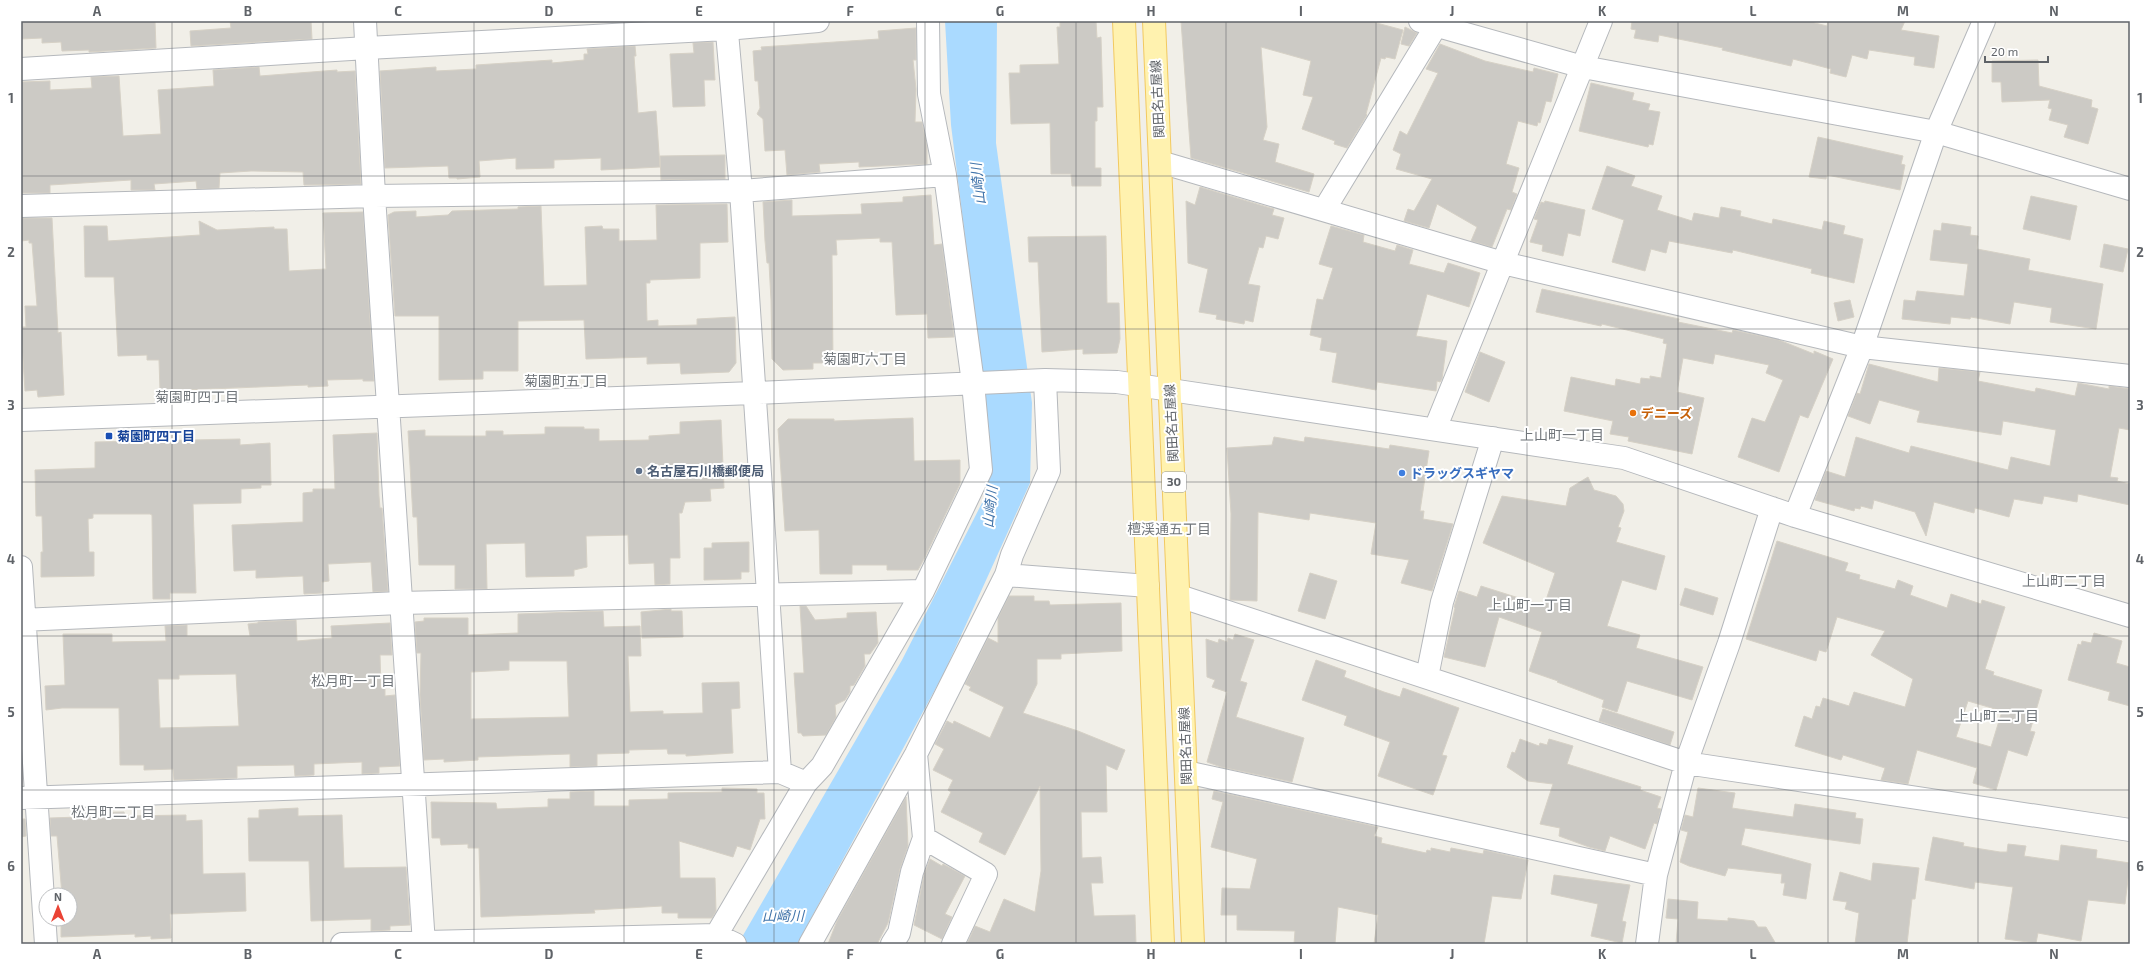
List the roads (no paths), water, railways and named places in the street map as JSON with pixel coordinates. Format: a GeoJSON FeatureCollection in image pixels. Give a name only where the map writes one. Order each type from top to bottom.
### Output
{"type":"FeatureCollection","features":[{"type":"Feature","properties":{"kind":"main road","name":"30"},"geometry":{"type":"LineString","coordinates":[[1124,21],[1163,944]]}},
{"type":"Feature","properties":{"kind":"main road","name":"関田名古屋線"},"geometry":{"type":"LineString","coordinates":[[1154,21],[1193,944]]}},
{"type":"Feature","properties":{"kind":"street"},"geometry":{"type":"LineString","coordinates":[[365,21],[374,196],[400,603],[424,943]]}},
{"type":"Feature","properties":{"kind":"street"},"geometry":{"type":"LineString","coordinates":[[21,70],[726,25],[818,21]]}},
{"type":"Feature","properties":{"kind":"street"},"geometry":{"type":"LineString","coordinates":[[342,944],[724,941],[806,783],[822,766],[922,591],[981,470],[977,382],[945,175],[929,94],[928,21]]}},
{"type":"Feature","properties":{"kind":"street"},"geometry":{"type":"LineString","coordinates":[[1435,430],[1601,21]]}},
{"type":"Feature","properties":{"kind":"street"},"geometry":{"type":"LineString","coordinates":[[1795,516],[1862,347],[1936,132],[1984,21]]}},
{"type":"Feature","properties":{"kind":"street"},"geometry":{"type":"LineString","coordinates":[[1324,210],[1432,22],[1583,67],[1936,132],[2130,189]]}},
{"type":"Feature","properties":{"kind":"street"},"geometry":{"type":"LineString","coordinates":[[726,25],[741,191],[766,593],[780,772]]}},
{"type":"Feature","properties":{"kind":"street"},"geometry":{"type":"LineString","coordinates":[[1160,162],[1503,263],[1862,347],[2130,376]]}},
{"type":"Feature","properties":{"kind":"street"},"geometry":{"type":"LineString","coordinates":[[21,206],[374,196],[741,191],[945,175]]}},
{"type":"Feature","properties":{"kind":"street"},"geometry":{"type":"LineString","coordinates":[[810,944],[916,754],[1006,575],[1012,555],[1049,471],[1037,380]]}},
{"type":"Feature","properties":{"kind":"street"},"geometry":{"type":"LineString","coordinates":[[21,420],[754,393],[1037,380],[1139,384],[1624,458],[1795,516],[2130,616]]}},
{"type":"Feature","properties":{"kind":"street"},"geometry":{"type":"LineString","coordinates":[[1428,677],[1442,602],[1493,438]]}},
{"type":"Feature","properties":{"kind":"street"},"geometry":{"type":"LineString","coordinates":[[1647,944],[1656,875],[1686,763],[1729,643],[1772,508]]}},
{"type":"Feature","properties":{"kind":"street"},"geometry":{"type":"LineString","coordinates":[[21,566],[28,798],[46,944]]}},
{"type":"Feature","properties":{"kind":"street"},"geometry":{"type":"LineString","coordinates":[[1006,575],[1148,586]]}},
{"type":"Feature","properties":{"kind":"street"},"geometry":{"type":"LineString","coordinates":[[22,620],[400,603],[766,593],[922,591]]}},
{"type":"Feature","properties":{"kind":"street"},"geometry":{"type":"LineString","coordinates":[[1179,596],[1686,763],[2130,830]]}},
{"type":"Feature","properties":{"kind":"street"},"geometry":{"type":"LineString","coordinates":[[892,944],[899,933],[912,872],[924,838],[916,754]]}},
{"type":"Feature","properties":{"kind":"street"},"geometry":{"type":"LineString","coordinates":[[28,798],[780,772],[806,783]]}},
{"type":"Feature","properties":{"kind":"street"},"geometry":{"type":"LineString","coordinates":[[1186,772],[1656,875]]}},
{"type":"Feature","properties":{"kind":"street"},"geometry":{"type":"LineString","coordinates":[[924,838],[986,874],[953,944]]}},
{"type":"Feature","properties":{"kind":"water","name":"山崎川"},"geometry":{"type":"Polygon","coordinates":[[[945,21],[997,21],[996,143],[1032,403],[1030,483],[944,673],[797,944],[738,944],[902,660],[984,499],[988,446],[985,397],[951,125],[945,21]]]}},
{"type":"Feature","properties":{"kind":"place","name":"デニーズ"},"geometry":{"type":"Point","coordinates":[1633,413]}},
{"type":"Feature","properties":{"kind":"place","name":"菊園町四丁目"},"geometry":{"type":"Point","coordinates":[109,436]}},
{"type":"Feature","properties":{"kind":"place","name":"名古屋石川橋郵便局"},"geometry":{"type":"Point","coordinates":[639,471]}},
{"type":"Feature","properties":{"kind":"place","name":"ドラッグスギヤマ"},"geometry":{"type":"Point","coordinates":[1402,473]}},
{"type":"Feature","properties":{"kind":"district","name":"菊園町六丁目"},"geometry":{"type":"Point","coordinates":[865,359]}},
{"type":"Feature","properties":{"kind":"district","name":"菊園町五丁目"},"geometry":{"type":"Point","coordinates":[566,381]}},
{"type":"Feature","properties":{"kind":"district","name":"菊園町四丁目"},"geometry":{"type":"Point","coordinates":[197,397]}},
{"type":"Feature","properties":{"kind":"district","name":"上山町一丁目"},"geometry":{"type":"Point","coordinates":[1562,435]}},
{"type":"Feature","properties":{"kind":"district","name":"檀渓通五丁目"},"geometry":{"type":"Point","coordinates":[1169,529]}},
{"type":"Feature","properties":{"kind":"district","name":"上山町二丁目"},"geometry":{"type":"Point","coordinates":[2064,581]}},
{"type":"Feature","properties":{"kind":"district","name":"上山町一丁目"},"geometry":{"type":"Point","coordinates":[1530,605]}},
{"type":"Feature","properties":{"kind":"district","name":"松月町一丁目"},"geometry":{"type":"Point","coordinates":[353,681]}},
{"type":"Feature","properties":{"kind":"district","name":"上山町二丁目"},"geometry":{"type":"Point","coordinates":[1997,716]}},
{"type":"Feature","properties":{"kind":"district","name":"松月町二丁目"},"geometry":{"type":"Point","coordinates":[113,812]}}]}
